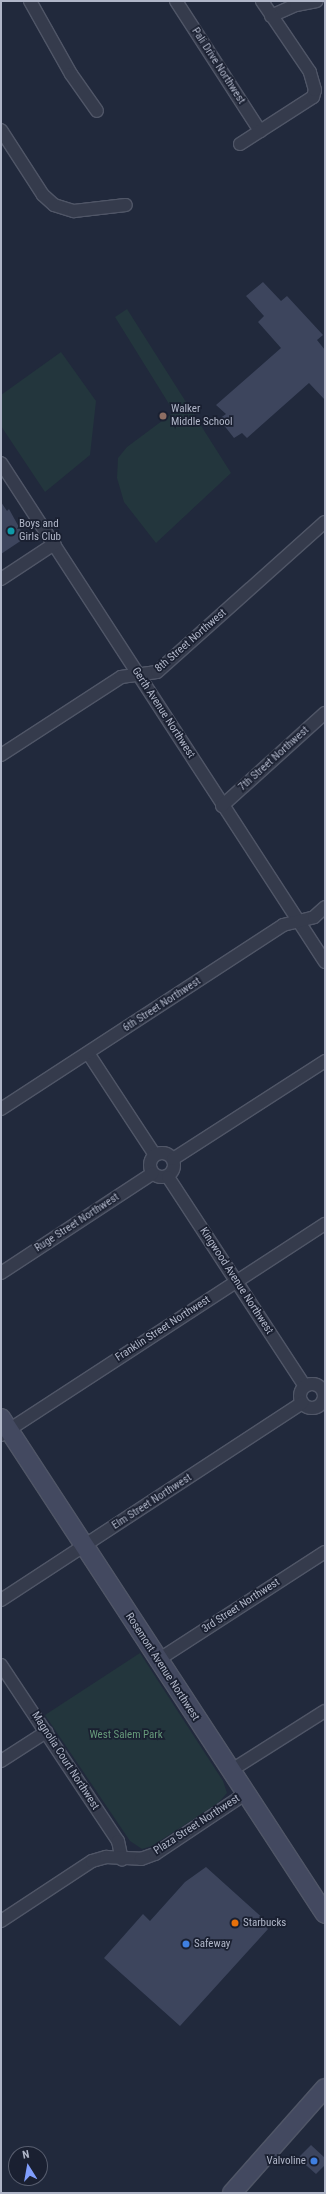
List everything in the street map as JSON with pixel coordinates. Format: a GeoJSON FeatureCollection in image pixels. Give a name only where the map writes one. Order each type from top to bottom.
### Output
{"type":"FeatureCollection","features":[{"type":"Feature","properties":{"kind":"street"},"geometry":{"type":"LineString","coordinates":[[30,1],[71,74],[97,111]]}},
{"type":"Feature","properties":{"kind":"street","name":"Pali Drive Northwest"},"geometry":{"type":"LineString","coordinates":[[176,1],[260,131]]}},
{"type":"Feature","properties":{"kind":"street"},"geometry":{"type":"LineString","coordinates":[[240,144],[313,96],[316,90],[310,72],[262,1]]}},
{"type":"Feature","properties":{"kind":"street"},"geometry":{"type":"LineString","coordinates":[[271,16],[296,5],[317,1]]}},
{"type":"Feature","properties":{"kind":"street"},"geometry":{"type":"LineString","coordinates":[[1,130],[43,195],[54,205],[74,211],[126,205]]}},
{"type":"Feature","properties":{"kind":"street","name":"Gerth Avenue Northwest"},"geometry":{"type":"LineString","coordinates":[[1,463],[222,806],[325,962]]}},
{"type":"Feature","properties":{"kind":"street","name":"8th Street Northwest"},"geometry":{"type":"LineString","coordinates":[[1,756],[121,677],[157,672],[325,522]]}},
{"type":"Feature","properties":{"kind":"street"},"geometry":{"type":"LineString","coordinates":[[1,579],[54,544]]}},
{"type":"Feature","properties":{"kind":"street","name":"7th Street Northwest"},"geometry":{"type":"LineString","coordinates":[[222,806],[325,713]]}},
{"type":"Feature","properties":{"kind":"street","name":"6th Street Northwest"},"geometry":{"type":"LineString","coordinates":[[1,1110],[283,926],[314,917],[325,906]]}},
{"type":"Feature","properties":{"kind":"street"},"geometry":{"type":"LineString","coordinates":[[88,1053],[155,1155]]}},
{"type":"Feature","properties":{"kind":"street"},"geometry":{"type":"LineString","coordinates":[[173,1159],[325,1061]]}},
{"type":"Feature","properties":{"kind":"street"},"geometry":{"type":"LineString","coordinates":[[167,1153],[173,1159],[173,1172],[168,1177],[152,1174],[150,1161],[155,1155],[167,1153]]}},
{"type":"Feature","properties":{"kind":"street","name":"Ruge Street Northwest"},"geometry":{"type":"LineString","coordinates":[[1,1273],[152,1174]]}},
{"type":"Feature","properties":{"kind":"street","name":"Kingwood Avenue Northwest"},"geometry":{"type":"LineString","coordinates":[[168,1177],[305,1386]]}},
{"type":"Feature","properties":{"kind":"street","name":"Franklin Street Northwest"},"geometry":{"type":"LineString","coordinates":[[4,1428],[236,1282],[325,1224]]}},
{"type":"Feature","properties":{"kind":"street"},"geometry":{"type":"LineString","coordinates":[[311,1384],[323,1387],[324,1401],[322,1411],[302,1402],[301,1392],[305,1386],[311,1384]]}},
{"type":"Feature","properties":{"kind":"street","name":"Elm Street Northwest"},"geometry":{"type":"LineString","coordinates":[[1,1600],[302,1402]]}},
{"type":"Feature","properties":{"kind":"street","name":"Rosemont Avenue Northwest"},"geometry":{"type":"LineString","coordinates":[[4,1428],[84,1546],[325,1914]]}},
{"type":"Feature","properties":{"kind":"street","name":"3rd Street Northwest"},"geometry":{"type":"LineString","coordinates":[[158,1660],[325,1552]]}},
{"type":"Feature","properties":{"kind":"street","name":"Magnolia Court Northwest"},"geometry":{"type":"LineString","coordinates":[[1,1665],[118,1841],[122,1860]]}},
{"type":"Feature","properties":{"kind":"street"},"geometry":{"type":"LineString","coordinates":[[230,1771],[325,1711]]}},
{"type":"Feature","properties":{"kind":"street"},"geometry":{"type":"LineString","coordinates":[[1,1762],[46,1732]]}},
{"type":"Feature","properties":{"kind":"street","name":"Plaza Street Northwest"},"geometry":{"type":"LineString","coordinates":[[1,1921],[92,1861],[106,1857],[122,1860],[141,1860],[155,1854],[245,1794]]}},
{"type":"Feature","properties":{"kind":"street"},"geometry":{"type":"LineString","coordinates":[[232,2193],[325,2088]]}},
{"type":"Feature","properties":{"kind":"green space"},"geometry":{"type":"Polygon","coordinates":[[[127,309],[231,473],[156,543],[124,502],[117,478],[118,458],[127,447],[174,412],[115,317],[127,309]]]}},
{"type":"Feature","properties":{"kind":"green space"},"geometry":{"type":"Polygon","coordinates":[[[61,352],[96,401],[90,455],[45,492],[1,426],[1,395],[61,352]]]}},
{"type":"Feature","properties":{"kind":"green space","name":"West Salem Park"},"geometry":{"type":"Polygon","coordinates":[[[140,1653],[223,1781],[227,1793],[218,1803],[152,1846],[142,1849],[130,1841],[45,1715],[140,1653]]]}},
{"type":"Feature","properties":{"kind":"building","name":"Walker Middle School"},"geometry":{"type":"Polygon","coordinates":[[[263,282],[281,301],[287,296],[323,335],[317,340],[325,350],[325,400],[309,383],[247,438],[242,433],[234,438],[219,419],[226,414],[216,405],[281,348],[258,322],[264,316],[246,296],[263,282]]]}},
{"type":"Feature","properties":{"kind":"building","name":"Boys and Girls Club"},"geometry":{"type":"Polygon","coordinates":[[[1,502],[7,511],[9,509],[25,538],[1,554],[1,502]]]}},
{"type":"Feature","properties":{"kind":"building","name":"Safeway"},"geometry":{"type":"Polygon","coordinates":[[[206,1867],[266,1921],[263,1924],[268,1929],[180,2026],[104,1958],[143,1914],[150,1921],[185,1882],[206,1867]]]}},
{"type":"Feature","properties":{"kind":"building","name":"Valvoline"},"geometry":{"type":"Polygon","coordinates":[[[311,2145],[325,2158],[325,2165],[316,2174],[298,2158],[311,2145]]]}},
{"type":"Feature","properties":{"kind":"place","name":"Walker Middle School"},"geometry":{"type":"Point","coordinates":[163,416]}},
{"type":"Feature","properties":{"kind":"place","name":"Boys and Girls Club"},"geometry":{"type":"Point","coordinates":[11,531]}},
{"type":"Feature","properties":{"kind":"place","name":"Starbucks"},"geometry":{"type":"Point","coordinates":[235,1923]}},
{"type":"Feature","properties":{"kind":"place","name":"Safeway"},"geometry":{"type":"Point","coordinates":[186,1944]}},
{"type":"Feature","properties":{"kind":"place","name":"Valvoline"},"geometry":{"type":"Point","coordinates":[314,2161]}}]}
